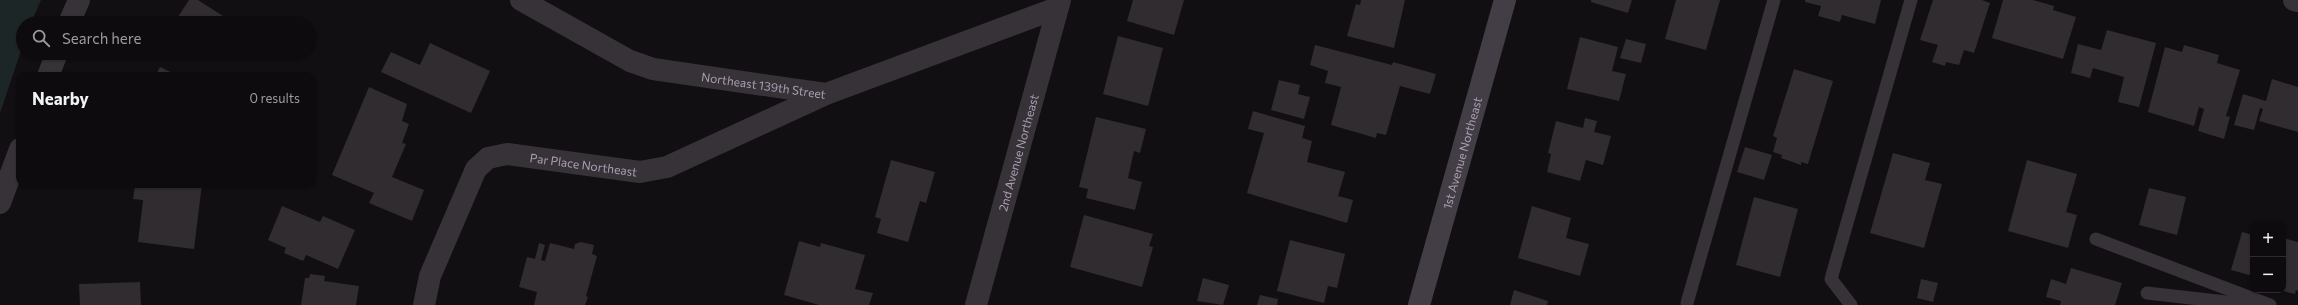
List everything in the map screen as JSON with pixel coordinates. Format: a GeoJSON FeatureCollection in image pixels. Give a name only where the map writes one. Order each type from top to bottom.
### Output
{"type":"FeatureCollection","features":[{"type":"Feature","properties":{"kind":"street"},"geometry":{"type":"LineString","coordinates":[[72,16],[79,0]]}},
{"type":"Feature","properties":{"kind":"street","name":"Northeast 139th Street"},"geometry":{"type":"LineString","coordinates":[[521,0],[630,61],[653,69],[826,94],[1058,4]]}},
{"type":"Feature","properties":{"kind":"street","name":"1st Avenue Northeast"},"geometry":{"type":"LineString","coordinates":[[1419,305],[1505,0]]}},
{"type":"Feature","properties":{"kind":"street"},"geometry":{"type":"LineString","coordinates":[[2294,0],[2298,1]]}},
{"type":"Feature","properties":{"kind":"street","name":"2nd Avenue Northeast"},"geometry":{"type":"LineString","coordinates":[[976,305],[1058,4]]}},
{"type":"Feature","properties":{"kind":"street"},"geometry":{"type":"LineString","coordinates":[[50,72],[54,60]]}},
{"type":"Feature","properties":{"kind":"street","name":"Par Place Northeast"},"geometry":{"type":"LineString","coordinates":[[424,305],[430,276],[476,169],[488,158],[507,154],[640,172],[667,167],[826,94]]}},
{"type":"Feature","properties":{"kind":"street"},"geometry":{"type":"LineString","coordinates":[[0,203],[16,160]]}},
{"type":"Feature","properties":{"kind":"lane"},"geometry":{"type":"LineString","coordinates":[[1687,303],[1774,0]]}},
{"type":"Feature","properties":{"kind":"lane"},"geometry":{"type":"LineString","coordinates":[[1851,305],[1831,279],[1911,0]]}},
{"type":"Feature","properties":{"kind":"lane"},"geometry":{"type":"LineString","coordinates":[[2096,239],[2270,305]]}},
{"type":"Feature","properties":{"kind":"lane"},"geometry":{"type":"LineString","coordinates":[[2147,293],[2252,305]]}},
{"type":"Feature","properties":{"kind":"shaded area"},"geometry":{"type":"Polygon","coordinates":[[[0,0],[41,0],[34,16],[16,16],[16,60],[18,60],[0,113],[0,0]]]}},
{"type":"Feature","properties":{"kind":"building"},"geometry":{"type":"Polygon","coordinates":[[[189,0],[198,0],[223,16],[179,16],[189,0]]]}},
{"type":"Feature","properties":{"kind":"building"},"geometry":{"type":"Polygon","coordinates":[[[1133,0],[1184,0],[1174,35],[1127,21],[1133,0]]]}},
{"type":"Feature","properties":{"kind":"building"},"geometry":{"type":"Polygon","coordinates":[[[1361,0],[1405,0],[1394,48],[1347,36],[1356,4],[1360,5],[1361,0]]]}},
{"type":"Feature","properties":{"kind":"building"},"geometry":{"type":"Polygon","coordinates":[[[1591,0],[1632,0],[1628,13],[1591,2],[1591,0]]]}},
{"type":"Feature","properties":{"kind":"building"},"geometry":{"type":"Polygon","coordinates":[[[1676,0],[1720,0],[1706,50],[1665,39],[1676,0]]]}},
{"type":"Feature","properties":{"kind":"building"},"geometry":{"type":"Polygon","coordinates":[[[1805,0],[1881,0],[1875,24],[1842,15],[1840,22],[1818,16],[1821,6],[1805,2],[1805,0]]]}},
{"type":"Feature","properties":{"kind":"building"},"geometry":{"type":"Polygon","coordinates":[[[1933,0],[1982,0],[1990,3],[1974,53],[1964,50],[1959,65],[1946,62],[1945,66],[1932,62],[1938,45],[1920,40],[1933,0]]]}},
{"type":"Feature","properties":{"kind":"building"},"geometry":{"type":"Polygon","coordinates":[[[2003,0],[2033,0],[2054,6],[2053,10],[2076,17],[2063,59],[1992,38],[2003,0]]]}},
{"type":"Feature","properties":{"kind":"building"},"geometry":{"type":"Polygon","coordinates":[[[2107,30],[2156,43],[2139,107],[2118,102],[2124,77],[2093,68],[2090,78],[2071,73],[2078,44],[2101,50],[2107,30]]]}},
{"type":"Feature","properties":{"kind":"building"},"geometry":{"type":"Polygon","coordinates":[[[1118,36],[1163,48],[1148,106],[1103,94],[1118,36]]]}},
{"type":"Feature","properties":{"kind":"building"},"geometry":{"type":"Polygon","coordinates":[[[1580,37],[1618,47],[1612,71],[1626,74],[1619,101],[1567,89],[1580,37]]]}},
{"type":"Feature","properties":{"kind":"building"},"geometry":{"type":"Polygon","coordinates":[[[1626,39],[1646,44],[1641,63],[1620,58],[1626,39]]]}},
{"type":"Feature","properties":{"kind":"building"},"geometry":{"type":"Polygon","coordinates":[[[430,43],[490,71],[471,113],[381,72],[391,52],[420,65],[430,43]]]}},
{"type":"Feature","properties":{"kind":"building"},"geometry":{"type":"Polygon","coordinates":[[[1315,45],[1392,65],[1393,62],[1436,74],[1430,94],[1400,86],[1386,135],[1377,133],[1376,138],[1331,125],[1341,87],[1325,83],[1328,71],[1310,65],[1315,45]]]}},
{"type":"Feature","properties":{"kind":"building"},"geometry":{"type":"Polygon","coordinates":[[[2184,45],[2219,55],[2217,63],[2240,70],[2226,116],[2230,117],[2224,139],[2198,131],[2204,109],[2199,107],[2194,126],[2148,112],[2165,47],[2182,52],[2184,45]]]}},
{"type":"Feature","properties":{"kind":"building"},"geometry":{"type":"Polygon","coordinates":[[[160,67],[171,72],[157,72],[160,67]]]}},
{"type":"Feature","properties":{"kind":"building"},"geometry":{"type":"Polygon","coordinates":[[[1794,69],[1833,81],[1808,164],[1801,162],[1801,165],[1781,158],[1782,155],[1773,152],[1777,138],[1773,136],[1794,69]]]}},
{"type":"Feature","properties":{"kind":"building"},"geometry":{"type":"Polygon","coordinates":[[[2272,79],[2298,87],[2298,132],[2259,121],[2263,109],[2260,108],[2254,130],[2234,125],[2243,94],[2266,101],[2272,79]]]}},
{"type":"Feature","properties":{"kind":"building"},"geometry":{"type":"Polygon","coordinates":[[[1279,80],[1300,85],[1298,94],[1310,97],[1304,119],[1271,110],[1279,80]]]}},
{"type":"Feature","properties":{"kind":"building"},"geometry":{"type":"Polygon","coordinates":[[[369,87],[407,104],[402,121],[409,124],[402,143],[406,144],[392,177],[424,190],[412,221],[369,203],[374,193],[332,175],[369,87]]]}},
{"type":"Feature","properties":{"kind":"building"},"geometry":{"type":"Polygon","coordinates":[[[1253,111],[1305,126],[1302,138],[1312,141],[1307,162],[1345,172],[1338,196],[1353,200],[1347,223],[1247,193],[1264,133],[1248,129],[1253,111]]]}},
{"type":"Feature","properties":{"kind":"building"},"geometry":{"type":"Polygon","coordinates":[[[1096,117],[1146,129],[1140,153],[1134,151],[1128,178],[1142,182],[1135,210],[1086,198],[1088,189],[1079,187],[1096,117]]]}},
{"type":"Feature","properties":{"kind":"building"},"geometry":{"type":"Polygon","coordinates":[[[1585,118],[1597,121],[1594,132],[1611,136],[1603,165],[1586,160],[1580,181],[1547,172],[1551,154],[1548,153],[1556,121],[1583,128],[1585,118]]]}},
{"type":"Feature","properties":{"kind":"building"},"geometry":{"type":"Polygon","coordinates":[[[1745,147],[1772,155],[1764,180],[1737,172],[1745,147]]]}},
{"type":"Feature","properties":{"kind":"building"},"geometry":{"type":"Polygon","coordinates":[[[1893,153],[1930,163],[1925,180],[1942,184],[1924,248],[1870,233],[1893,153]]]}},
{"type":"Feature","properties":{"kind":"building"},"geometry":{"type":"Polygon","coordinates":[[[891,160],[935,172],[926,203],[920,201],[908,242],[877,233],[881,219],[875,217],[891,160]]]}},
{"type":"Feature","properties":{"kind":"building"},"geometry":{"type":"Polygon","coordinates":[[[2027,160],[2077,174],[2066,212],[2077,215],[2068,248],[2008,231],[2027,160]]]}},
{"type":"Feature","properties":{"kind":"building"},"geometry":{"type":"Polygon","coordinates":[[[135,188],[202,188],[194,249],[138,242],[143,200],[133,199],[135,188]]]}},
{"type":"Feature","properties":{"kind":"building"},"geometry":{"type":"Polygon","coordinates":[[[2149,188],[2186,197],[2177,235],[2139,225],[2149,188]]]}},
{"type":"Feature","properties":{"kind":"building"},"geometry":{"type":"Polygon","coordinates":[[[1754,197],[1798,209],[1780,277],[1736,265],[1754,197]]]}},
{"type":"Feature","properties":{"kind":"building"},"geometry":{"type":"Polygon","coordinates":[[[282,206],[320,222],[323,216],[355,230],[338,269],[306,255],[303,261],[284,253],[286,248],[268,240],[282,206]]]}},
{"type":"Feature","properties":{"kind":"building"},"geometry":{"type":"Polygon","coordinates":[[[1532,206],[1571,218],[1566,238],[1589,244],[1580,276],[1518,258],[1532,206]]]}},
{"type":"Feature","properties":{"kind":"building"},"geometry":{"type":"Polygon","coordinates":[[[1084,215],[1153,234],[1149,246],[1153,247],[1142,287],[1070,267],[1084,215]]]}},
{"type":"Feature","properties":{"kind":"building"},"geometry":{"type":"Polygon","coordinates":[[[2242,232],[2250,234],[2250,275],[2231,270],[2242,232]]]}},
{"type":"Feature","properties":{"kind":"building"},"geometry":{"type":"Polygon","coordinates":[[[2286,239],[2298,242],[2298,291],[2296,290],[2295,294],[2286,292],[2286,239]]]}},
{"type":"Feature","properties":{"kind":"building"},"geometry":{"type":"Polygon","coordinates":[[[1290,240],[1345,254],[1337,288],[1328,286],[1324,303],[1277,291],[1290,240]]]}},
{"type":"Feature","properties":{"kind":"building"},"geometry":{"type":"Polygon","coordinates":[[[799,241],[820,247],[821,243],[865,255],[855,289],[873,293],[869,305],[819,305],[784,295],[799,241]]]}},
{"type":"Feature","properties":{"kind":"building"},"geometry":{"type":"Polygon","coordinates":[[[581,242],[594,245],[592,254],[597,256],[585,305],[534,305],[537,292],[519,287],[527,257],[535,259],[539,243],[545,245],[541,260],[545,261],[550,243],[574,249],[575,244],[581,242]]]}},
{"type":"Feature","properties":{"kind":"building"},"geometry":{"type":"Polygon","coordinates":[[[2071,268],[2122,283],[2115,305],[2060,305],[2061,301],[2046,297],[2051,279],[2066,284],[2071,268]]]}},
{"type":"Feature","properties":{"kind":"building"},"geometry":{"type":"Polygon","coordinates":[[[310,274],[325,276],[324,281],[359,286],[356,305],[301,305],[305,278],[309,278],[310,274]]]}},
{"type":"Feature","properties":{"kind":"building"},"geometry":{"type":"Polygon","coordinates":[[[1203,278],[1229,285],[1223,305],[1197,301],[1203,278]]]}},
{"type":"Feature","properties":{"kind":"building"},"geometry":{"type":"Polygon","coordinates":[[[1921,279],[1938,283],[1933,302],[1917,298],[1921,279]]]}},
{"type":"Feature","properties":{"kind":"building"},"geometry":{"type":"Polygon","coordinates":[[[140,282],[141,305],[80,305],[79,284],[140,282]]]}},
{"type":"Feature","properties":{"kind":"building"},"geometry":{"type":"Polygon","coordinates":[[[1514,290],[1548,301],[1547,305],[1510,305],[1514,290]]]}},
{"type":"Feature","properties":{"kind":"building"},"geometry":{"type":"Polygon","coordinates":[[[1260,295],[1278,299],[1277,305],[1257,305],[1260,295]]]}}]}
